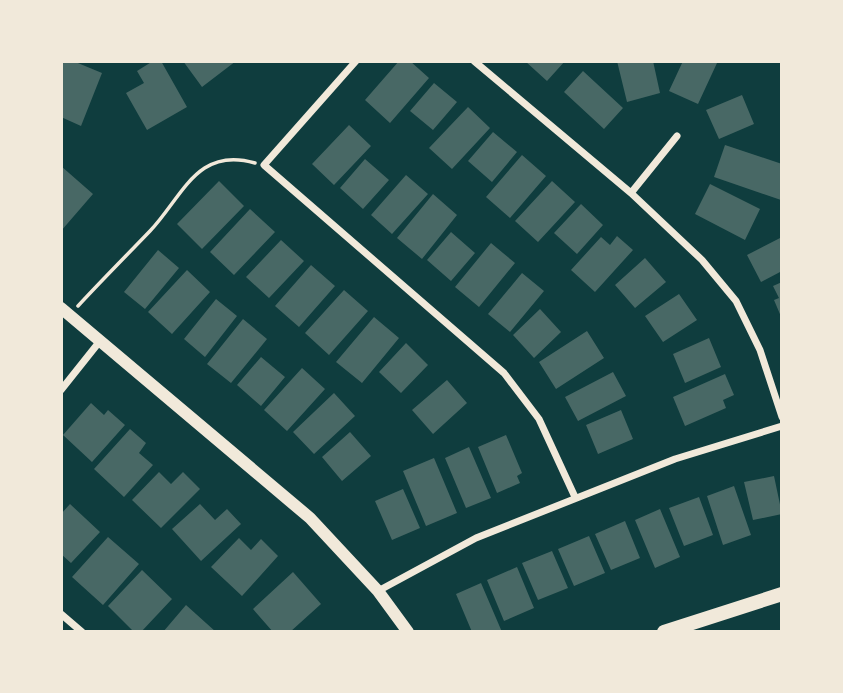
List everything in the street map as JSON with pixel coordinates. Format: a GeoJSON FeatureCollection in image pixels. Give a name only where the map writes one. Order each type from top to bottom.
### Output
{"type":"FeatureCollection","features":[{"type":"Feature","properties":{"kind":"main road"},"geometry":{"type":"LineString","coordinates":[[664,632],[782,594]]}},
{"type":"Feature","properties":{"kind":"street"},"geometry":{"type":"LineString","coordinates":[[356,61],[264,165],[504,373],[539,419],[575,497]]}},
{"type":"Feature","properties":{"kind":"street"},"geometry":{"type":"LineString","coordinates":[[474,61],[631,193],[702,260],[736,301],[760,350],[782,417]]}},
{"type":"Feature","properties":{"kind":"street"},"geometry":{"type":"LineString","coordinates":[[631,193],[677,136]]}},
{"type":"Feature","properties":{"kind":"street"},"geometry":{"type":"LineString","coordinates":[[65,311],[310,519],[378,591],[408,632]]}},
{"type":"Feature","properties":{"kind":"street"},"geometry":{"type":"LineString","coordinates":[[61,390],[100,341]]}},
{"type":"Feature","properties":{"kind":"street"},"geometry":{"type":"LineString","coordinates":[[378,591],[475,538],[575,497],[676,459],[782,426]]}},
{"type":"Feature","properties":{"kind":"street"},"geometry":{"type":"LineString","coordinates":[[61,614],[82,632]]}},
{"type":"Feature","properties":{"kind":"path"},"geometry":{"type":"LineString","coordinates":[[65,311],[152,228],[195,173],[217,161],[237,158],[264,165]]}},
{"type":"Feature","properties":{"kind":"building"},"geometry":{"type":"Polygon","coordinates":[[[61,61],[73,61],[102,73],[81,126],[61,117],[61,61]]]}},
{"type":"Feature","properties":{"kind":"building"},"geometry":{"type":"Polygon","coordinates":[[[153,61],[161,61],[187,107],[147,130],[126,93],[144,83],[137,71],[153,61]]]}},
{"type":"Feature","properties":{"kind":"building"},"geometry":{"type":"Polygon","coordinates":[[[183,61],[236,61],[202,87],[183,61]]]}},
{"type":"Feature","properties":{"kind":"building"},"geometry":{"type":"Polygon","coordinates":[[[399,61],[410,61],[429,78],[390,123],[365,100],[399,61]]]}},
{"type":"Feature","properties":{"kind":"building"},"geometry":{"type":"Polygon","coordinates":[[[525,61],[565,61],[547,81],[525,61]]]}},
{"type":"Feature","properties":{"kind":"building"},"geometry":{"type":"Polygon","coordinates":[[[617,61],[653,61],[660,93],[627,102],[617,61]]]}},
{"type":"Feature","properties":{"kind":"building"},"geometry":{"type":"Polygon","coordinates":[[[683,61],[717,63],[698,104],[669,91],[683,61]]]}},
{"type":"Feature","properties":{"kind":"building"},"geometry":{"type":"Polygon","coordinates":[[[583,71],[623,108],[604,129],[564,92],[583,71]]]}},
{"type":"Feature","properties":{"kind":"building"},"geometry":{"type":"Polygon","coordinates":[[[434,83],[457,102],[433,130],[410,111],[434,83]]]}},
{"type":"Feature","properties":{"kind":"building"},"geometry":{"type":"Polygon","coordinates":[[[742,95],[754,124],[719,139],[706,110],[742,95]]]}},
{"type":"Feature","properties":{"kind":"building"},"geometry":{"type":"Polygon","coordinates":[[[468,107],[490,128],[452,169],[429,148],[468,107]]]}},
{"type":"Feature","properties":{"kind":"building"},"geometry":{"type":"Polygon","coordinates":[[[349,125],[371,146],[334,185],[312,164],[349,125]]]}},
{"type":"Feature","properties":{"kind":"building"},"geometry":{"type":"Polygon","coordinates":[[[493,132],[517,152],[492,182],[468,161],[493,132]]]}},
{"type":"Feature","properties":{"kind":"building"},"geometry":{"type":"Polygon","coordinates":[[[725,145],[782,164],[781,200],[714,177],[725,145]]]}},
{"type":"Feature","properties":{"kind":"building"},"geometry":{"type":"Polygon","coordinates":[[[522,155],[546,176],[510,218],[486,197],[522,155]]]}},
{"type":"Feature","properties":{"kind":"building"},"geometry":{"type":"Polygon","coordinates":[[[365,159],[389,180],[363,209],[340,188],[365,159]]]}},
{"type":"Feature","properties":{"kind":"building"},"geometry":{"type":"Polygon","coordinates":[[[61,166],[93,194],[61,231],[61,166]]]}},
{"type":"Feature","properties":{"kind":"building"},"geometry":{"type":"Polygon","coordinates":[[[406,175],[428,194],[392,234],[371,215],[406,175]]]}},
{"type":"Feature","properties":{"kind":"building"},"geometry":{"type":"Polygon","coordinates":[[[219,181],[244,206],[202,249],[177,224],[219,181]]]}},
{"type":"Feature","properties":{"kind":"building"},"geometry":{"type":"Polygon","coordinates":[[[552,181],[575,202],[538,242],[515,221],[552,181]]]}},
{"type":"Feature","properties":{"kind":"building"},"geometry":{"type":"Polygon","coordinates":[[[710,184],[760,209],[745,240],[695,214],[710,184]]]}},
{"type":"Feature","properties":{"kind":"building"},"geometry":{"type":"Polygon","coordinates":[[[433,194],[457,215],[422,259],[397,238],[433,194]]]}},
{"type":"Feature","properties":{"kind":"building"},"geometry":{"type":"Polygon","coordinates":[[[581,204],[603,225],[577,254],[554,233],[581,204]]]}},
{"type":"Feature","properties":{"kind":"building"},"geometry":{"type":"Polygon","coordinates":[[[250,209],[275,232],[234,275],[210,252],[250,209]]]}},
{"type":"Feature","properties":{"kind":"building"},"geometry":{"type":"Polygon","coordinates":[[[451,232],[475,253],[451,281],[427,260],[451,232]]]}},
{"type":"Feature","properties":{"kind":"building"},"geometry":{"type":"Polygon","coordinates":[[[617,236],[633,250],[595,292],[571,270],[601,237],[610,245],[617,236]]]}},
{"type":"Feature","properties":{"kind":"building"},"geometry":{"type":"Polygon","coordinates":[[[782,237],[782,271],[761,282],[747,255],[782,237]]]}},
{"type":"Feature","properties":{"kind":"building"},"geometry":{"type":"Polygon","coordinates":[[[281,240],[304,261],[269,298],[246,277],[281,240]]]}},
{"type":"Feature","properties":{"kind":"building"},"geometry":{"type":"Polygon","coordinates":[[[491,243],[515,263],[479,307],[455,287],[491,243]]]}},
{"type":"Feature","properties":{"kind":"building"},"geometry":{"type":"Polygon","coordinates":[[[158,250],[179,268],[145,309],[124,292],[158,250]]]}},
{"type":"Feature","properties":{"kind":"building"},"geometry":{"type":"Polygon","coordinates":[[[645,258],[666,282],[635,308],[615,285],[645,258]]]}},
{"type":"Feature","properties":{"kind":"building"},"geometry":{"type":"Polygon","coordinates":[[[311,265],[335,286],[299,327],[275,306],[311,265]]]}},
{"type":"Feature","properties":{"kind":"building"},"geometry":{"type":"Polygon","coordinates":[[[187,270],[210,292],[172,334],[148,312],[187,270]]]}},
{"type":"Feature","properties":{"kind":"building"},"geometry":{"type":"Polygon","coordinates":[[[522,273],[544,291],[510,332],[488,314],[522,273]]]}},
{"type":"Feature","properties":{"kind":"building"},"geometry":{"type":"Polygon","coordinates":[[[782,282],[782,319],[774,300],[779,298],[773,286],[782,282]]]}},
{"type":"Feature","properties":{"kind":"building"},"geometry":{"type":"Polygon","coordinates":[[[344,290],[368,311],[329,355],[305,333],[344,290]]]}},
{"type":"Feature","properties":{"kind":"building"},"geometry":{"type":"Polygon","coordinates":[[[679,294],[697,320],[663,342],[645,316],[679,294]]]}},
{"type":"Feature","properties":{"kind":"building"},"geometry":{"type":"Polygon","coordinates":[[[216,299],[237,316],[205,357],[184,339],[216,299]]]}},
{"type":"Feature","properties":{"kind":"building"},"geometry":{"type":"Polygon","coordinates":[[[540,309],[561,332],[534,358],[513,335],[540,309]]]}},
{"type":"Feature","properties":{"kind":"building"},"geometry":{"type":"Polygon","coordinates":[[[374,317],[399,338],[362,383],[336,362],[374,317]]]}},
{"type":"Feature","properties":{"kind":"building"},"geometry":{"type":"Polygon","coordinates":[[[243,319],[267,339],[231,383],[207,364],[243,319]]]}},
{"type":"Feature","properties":{"kind":"building"},"geometry":{"type":"Polygon","coordinates":[[[587,331],[604,358],[556,389],[539,362],[587,331]]]}},
{"type":"Feature","properties":{"kind":"building"},"geometry":{"type":"Polygon","coordinates":[[[709,338],[721,367],[685,383],[673,354],[709,338]]]}},
{"type":"Feature","properties":{"kind":"building"},"geometry":{"type":"Polygon","coordinates":[[[406,343],[428,365],[401,393],[379,372],[406,343]]]}},
{"type":"Feature","properties":{"kind":"building"},"geometry":{"type":"Polygon","coordinates":[[[261,357],[285,377],[261,406],[237,385],[261,357]]]}},
{"type":"Feature","properties":{"kind":"building"},"geometry":{"type":"Polygon","coordinates":[[[302,368],[325,389],[287,431],[264,410],[302,368]]]}},
{"type":"Feature","properties":{"kind":"building"},"geometry":{"type":"Polygon","coordinates":[[[613,372],[626,396],[578,421],[565,397],[613,372]]]}},
{"type":"Feature","properties":{"kind":"building"},"geometry":{"type":"Polygon","coordinates":[[[725,374],[734,395],[723,400],[726,408],[685,426],[673,397],[725,374]]]}},
{"type":"Feature","properties":{"kind":"building"},"geometry":{"type":"Polygon","coordinates":[[[447,380],[467,403],[433,434],[412,410],[447,380]]]}},
{"type":"Feature","properties":{"kind":"building"},"geometry":{"type":"Polygon","coordinates":[[[334,393],[355,416],[314,454],[293,432],[334,393]]]}},
{"type":"Feature","properties":{"kind":"building"},"geometry":{"type":"Polygon","coordinates":[[[91,403],[104,415],[108,410],[125,425],[92,462],[63,435],[91,403]]]}},
{"type":"Feature","properties":{"kind":"building"},"geometry":{"type":"Polygon","coordinates":[[[621,410],[633,439],[598,454],[586,425],[621,410]]]}},
{"type":"Feature","properties":{"kind":"building"},"geometry":{"type":"Polygon","coordinates":[[[130,429],[146,443],[139,453],[153,465],[124,497],[94,469],[130,429]]]}},
{"type":"Feature","properties":{"kind":"building"},"geometry":{"type":"Polygon","coordinates":[[[350,432],[371,456],[342,481],[322,457],[350,432]]]}},
{"type":"Feature","properties":{"kind":"building"},"geometry":{"type":"Polygon","coordinates":[[[506,435],[522,473],[517,476],[520,483],[497,493],[478,447],[506,435]]]}},
{"type":"Feature","properties":{"kind":"building"},"geometry":{"type":"Polygon","coordinates":[[[469,447],[491,498],[466,508],[445,458],[469,447]]]}},
{"type":"Feature","properties":{"kind":"building"},"geometry":{"type":"Polygon","coordinates":[[[434,458],[457,513],[426,526],[403,471],[434,458]]]}},
{"type":"Feature","properties":{"kind":"building"},"geometry":{"type":"Polygon","coordinates":[[[159,472],[171,484],[183,472],[200,489],[161,528],[132,500],[159,472]]]}},
{"type":"Feature","properties":{"kind":"building"},"geometry":{"type":"Polygon","coordinates":[[[774,476],[782,514],[753,520],[744,482],[774,476]]]}},
{"type":"Feature","properties":{"kind":"building"},"geometry":{"type":"Polygon","coordinates":[[[734,486],[751,535],[723,545],[707,496],[734,486]]]}},
{"type":"Feature","properties":{"kind":"building"},"geometry":{"type":"Polygon","coordinates":[[[403,489],[420,528],[392,540],[375,501],[403,489]]]}},
{"type":"Feature","properties":{"kind":"building"},"geometry":{"type":"Polygon","coordinates":[[[699,497],[713,535],[684,546],[669,508],[699,497]]]}},
{"type":"Feature","properties":{"kind":"building"},"geometry":{"type":"Polygon","coordinates":[[[70,504],[100,532],[71,563],[61,554],[61,514],[70,504]]]}},
{"type":"Feature","properties":{"kind":"building"},"geometry":{"type":"Polygon","coordinates":[[[200,504],[215,520],[227,509],[241,524],[201,561],[172,529],[200,504]]]}},
{"type":"Feature","properties":{"kind":"building"},"geometry":{"type":"Polygon","coordinates":[[[660,509],[680,557],[655,568],[635,520],[660,509]]]}},
{"type":"Feature","properties":{"kind":"building"},"geometry":{"type":"Polygon","coordinates":[[[625,521],[640,558],[611,570],[595,534],[625,521]]]}},
{"type":"Feature","properties":{"kind":"building"},"geometry":{"type":"Polygon","coordinates":[[[589,536],[605,573],[574,586],[558,549],[589,536]]]}},
{"type":"Feature","properties":{"kind":"building"},"geometry":{"type":"Polygon","coordinates":[[[108,537],[139,564],[103,605],[72,577],[108,537]]]}},
{"type":"Feature","properties":{"kind":"building"},"geometry":{"type":"Polygon","coordinates":[[[239,538],[251,550],[261,539],[278,556],[242,596],[211,567],[239,538]]]}},
{"type":"Feature","properties":{"kind":"building"},"geometry":{"type":"Polygon","coordinates":[[[552,551],[568,588],[538,600],[522,563],[552,551]]]}},
{"type":"Feature","properties":{"kind":"building"},"geometry":{"type":"Polygon","coordinates":[[[517,567],[534,608],[504,621],[487,580],[517,567]]]}},
{"type":"Feature","properties":{"kind":"building"},"geometry":{"type":"Polygon","coordinates":[[[142,570],[172,599],[141,632],[134,632],[108,606],[142,570]]]}},
{"type":"Feature","properties":{"kind":"building"},"geometry":{"type":"Polygon","coordinates":[[[293,572],[321,604],[290,632],[273,632],[253,609],[293,572]]]}},
{"type":"Feature","properties":{"kind":"building"},"geometry":{"type":"Polygon","coordinates":[[[481,583],[502,632],[472,632],[456,594],[481,583]]]}},
{"type":"Feature","properties":{"kind":"building"},"geometry":{"type":"Polygon","coordinates":[[[186,605],[216,632],[163,632],[186,605]]]}}]}
